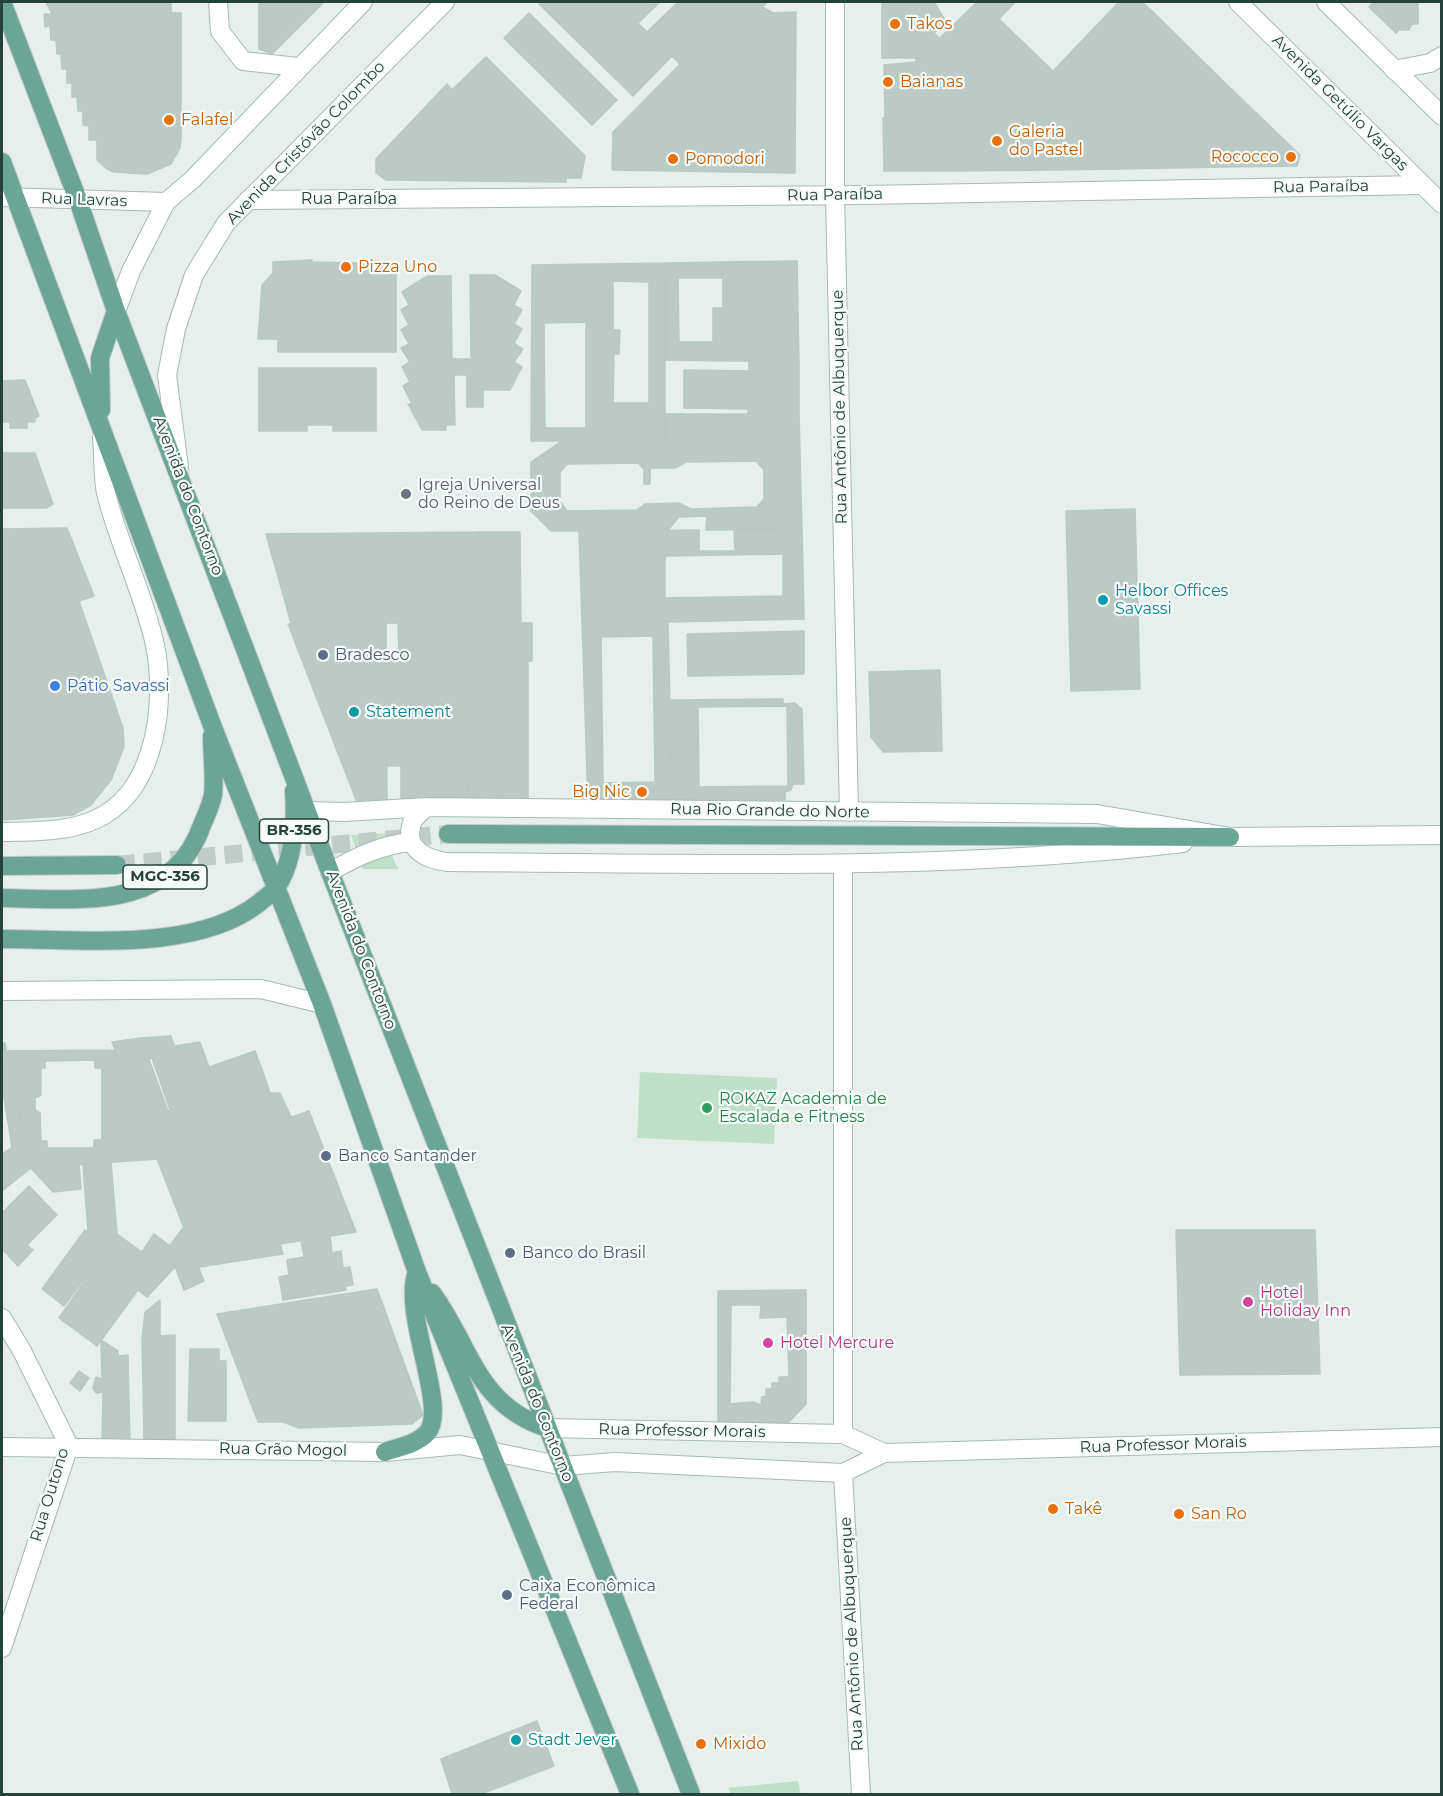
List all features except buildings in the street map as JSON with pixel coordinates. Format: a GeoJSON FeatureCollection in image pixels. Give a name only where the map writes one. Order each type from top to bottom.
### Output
{"type":"FeatureCollection","features":[{"type":"Feature","properties":{"kind":"main road","name":"Avenida do Contorno"},"geometry":{"type":"LineString","coordinates":[[2,2],[78,200],[116,311],[330,872],[691,1794]]}},
{"type":"Feature","properties":{"kind":"main road"},"geometry":{"type":"LineString","coordinates":[[2,162],[9,198],[101,424],[212,725],[322,1004],[417,1272],[630,1794]]}},
{"type":"Feature","properties":{"kind":"main road"},"geometry":{"type":"LineString","coordinates":[[101,424],[100,358],[116,311]]}},
{"type":"Feature","properties":{"kind":"main road","name":"MGC-356"},"geometry":{"type":"LineString","coordinates":[[2,898],[94,899],[139,891],[169,875],[196,842],[213,797],[212,725]]}},
{"type":"Feature","properties":{"kind":"main road","name":"BR-356"},"geometry":{"type":"LineString","coordinates":[[276,889],[286,862],[296,822],[293,771]]}},
{"type":"Feature","properties":{"kind":"main road"},"geometry":{"type":"LineString","coordinates":[[448,834],[1230,837]]}},
{"type":"Feature","properties":{"kind":"main road"},"geometry":{"type":"LineString","coordinates":[[2,866],[117,865]]}},
{"type":"Feature","properties":{"kind":"main road"},"geometry":{"type":"LineString","coordinates":[[2,939],[176,937],[198,932],[248,911],[276,889]]}},
{"type":"Feature","properties":{"kind":"main road"},"geometry":{"type":"LineString","coordinates":[[417,1272],[448,1315],[482,1382],[523,1421],[546,1428]]}},
{"type":"Feature","properties":{"kind":"main road"},"geometry":{"type":"LineString","coordinates":[[385,1452],[419,1439],[428,1432],[432,1424],[431,1387],[412,1300],[417,1272]]}},
{"type":"Feature","properties":{"kind":"street"},"geometry":{"type":"LineString","coordinates":[[218,2],[220,31],[243,61],[298,67]]}},
{"type":"Feature","properties":{"kind":"street"},"geometry":{"type":"LineString","coordinates":[[116,311],[131,271],[166,202],[193,179],[298,67],[363,2]]}},
{"type":"Feature","properties":{"kind":"street","name":"Avenida Cristóvão Colombo"},"geometry":{"type":"LineString","coordinates":[[180,475],[167,375],[176,329],[194,275],[226,223],[445,2]]}},
{"type":"Feature","properties":{"kind":"street","name":"Rua Antônio de Albuquerque"},"geometry":{"type":"LineString","coordinates":[[835,2],[835,195],[849,813]]}},
{"type":"Feature","properties":{"kind":"street","name":"Avenida Getúlio Vargas"},"geometry":{"type":"LineString","coordinates":[[1238,2],[1442,204]]}},
{"type":"Feature","properties":{"kind":"street"},"geometry":{"type":"LineString","coordinates":[[1326,2],[1442,116]]}},
{"type":"Feature","properties":{"kind":"street"},"geometry":{"type":"LineString","coordinates":[[1395,70],[1430,63],[1442,56]]}},
{"type":"Feature","properties":{"kind":"street","name":"Rua Paraíba"},"geometry":{"type":"LineString","coordinates":[[248,200],[835,195],[1422,185]]}},
{"type":"Feature","properties":{"kind":"street","name":"Rua Lavras"},"geometry":{"type":"LineString","coordinates":[[9,198],[166,202]]}},
{"type":"Feature","properties":{"kind":"street"},"geometry":{"type":"LineString","coordinates":[[2,832],[55,831],[104,815],[132,792],[151,754],[158,704],[155,646],[106,495],[101,424]]}},
{"type":"Feature","properties":{"kind":"street"},"geometry":{"type":"LineString","coordinates":[[330,872],[364,853],[388,845],[411,842],[409,830],[411,820],[427,807]]}},
{"type":"Feature","properties":{"kind":"street","name":"Rua Rio Grande do Norte"},"geometry":{"type":"LineString","coordinates":[[308,810],[344,812],[427,807],[1097,814],[1230,837]]}},
{"type":"Feature","properties":{"kind":"street","name":"Rua Rio Grande do Norte"},"geometry":{"type":"LineString","coordinates":[[411,842],[417,852],[426,857],[447,862],[843,864],[1099,853],[1230,837],[1442,835]]}},
{"type":"Feature","properties":{"kind":"street"},"geometry":{"type":"LineString","coordinates":[[843,864],[843,1434]]}},
{"type":"Feature","properties":{"kind":"street"},"geometry":{"type":"LineString","coordinates":[[2,991],[261,989],[322,1004]]}},
{"type":"Feature","properties":{"kind":"street","name":"Rua Outono"},"geometry":{"type":"LineString","coordinates":[[2,1318],[22,1351],[69,1446],[2,1648]]}},
{"type":"Feature","properties":{"kind":"street","name":"Rua Professor Morais"},"geometry":{"type":"LineString","coordinates":[[546,1428],[843,1434],[884,1453]]}},
{"type":"Feature","properties":{"kind":"street","name":"Rua Professor Morais"},"geometry":{"type":"LineString","coordinates":[[563,1466],[615,1462],[843,1473],[884,1453],[1442,1437]]}},
{"type":"Feature","properties":{"kind":"street","name":"Rua Grão Mogol"},"geometry":{"type":"LineString","coordinates":[[2,1448],[69,1446],[385,1452],[460,1445],[563,1466]]}},
{"type":"Feature","properties":{"kind":"street","name":"Rua Antônio de Albuquerque"},"geometry":{"type":"LineString","coordinates":[[843,1473],[861,1794]]}},
{"type":"Feature","properties":{"kind":"green space"},"geometry":{"type":"Polygon","coordinates":[[[396,833],[392,851],[399,869],[363,869],[351,835],[396,833]]]}},
{"type":"Feature","properties":{"kind":"green space","name":"ROKAZ Academia de Escalada e Fitness"},"geometry":{"type":"Polygon","coordinates":[[[640,1072],[777,1078],[774,1144],[637,1138],[640,1072]]]}},
{"type":"Feature","properties":{"kind":"green space"},"geometry":{"type":"Polygon","coordinates":[[[798,1781],[801,1794],[731,1794],[728,1788],[798,1781]]]}},
{"type":"Feature","properties":{"kind":"tunnel"},"geometry":{"type":"LineString","coordinates":[[117,865],[448,834]]}},
{"type":"Feature","properties":{"kind":"place","name":"Takos"},"geometry":{"type":"Point","coordinates":[895,24]}},
{"type":"Feature","properties":{"kind":"place","name":"Baianas"},"geometry":{"type":"Point","coordinates":[888,82]}},
{"type":"Feature","properties":{"kind":"place","name":"Falafel"},"geometry":{"type":"Point","coordinates":[169,120]}},
{"type":"Feature","properties":{"kind":"place","name":"Galeria do Pastel"},"geometry":{"type":"Point","coordinates":[997,141]}},
{"type":"Feature","properties":{"kind":"place","name":"Rococco"},"geometry":{"type":"Point","coordinates":[1291,157]}},
{"type":"Feature","properties":{"kind":"place","name":"Pomodori"},"geometry":{"type":"Point","coordinates":[673,159]}},
{"type":"Feature","properties":{"kind":"place","name":"Pizza Uno"},"geometry":{"type":"Point","coordinates":[346,267]}},
{"type":"Feature","properties":{"kind":"place","name":"Igreja Universal do Reino de Deus"},"geometry":{"type":"Point","coordinates":[406,494]}},
{"type":"Feature","properties":{"kind":"place","name":"Helbor Offices Savassi"},"geometry":{"type":"Point","coordinates":[1103,600]}},
{"type":"Feature","properties":{"kind":"place","name":"Bradesco"},"geometry":{"type":"Point","coordinates":[323,655]}},
{"type":"Feature","properties":{"kind":"place","name":"Pátio Savassi"},"geometry":{"type":"Point","coordinates":[55,686]}},
{"type":"Feature","properties":{"kind":"place","name":"Statement"},"geometry":{"type":"Point","coordinates":[354,712]}},
{"type":"Feature","properties":{"kind":"place","name":"Big Nic"},"geometry":{"type":"Point","coordinates":[642,792]}},
{"type":"Feature","properties":{"kind":"place","name":"ROKAZ Academia de Escalada e Fitness"},"geometry":{"type":"Point","coordinates":[707,1108]}},
{"type":"Feature","properties":{"kind":"place","name":"Banco Santander"},"geometry":{"type":"Point","coordinates":[326,1156]}},
{"type":"Feature","properties":{"kind":"place","name":"Banco do Brasil"},"geometry":{"type":"Point","coordinates":[510,1253]}},
{"type":"Feature","properties":{"kind":"place","name":"Hotel Holiday Inn"},"geometry":{"type":"Point","coordinates":[1248,1302]}},
{"type":"Feature","properties":{"kind":"place","name":"Hotel Mercure"},"geometry":{"type":"Point","coordinates":[768,1343]}},
{"type":"Feature","properties":{"kind":"place","name":"Takê"},"geometry":{"type":"Point","coordinates":[1053,1509]}},
{"type":"Feature","properties":{"kind":"place","name":"San Ro"},"geometry":{"type":"Point","coordinates":[1179,1514]}},
{"type":"Feature","properties":{"kind":"place","name":"Caixa Econômica Federal"},"geometry":{"type":"Point","coordinates":[507,1595]}},
{"type":"Feature","properties":{"kind":"place","name":"Stadt Jever"},"geometry":{"type":"Point","coordinates":[516,1740]}},
{"type":"Feature","properties":{"kind":"place","name":"Mixido"},"geometry":{"type":"Point","coordinates":[701,1744]}}]}
